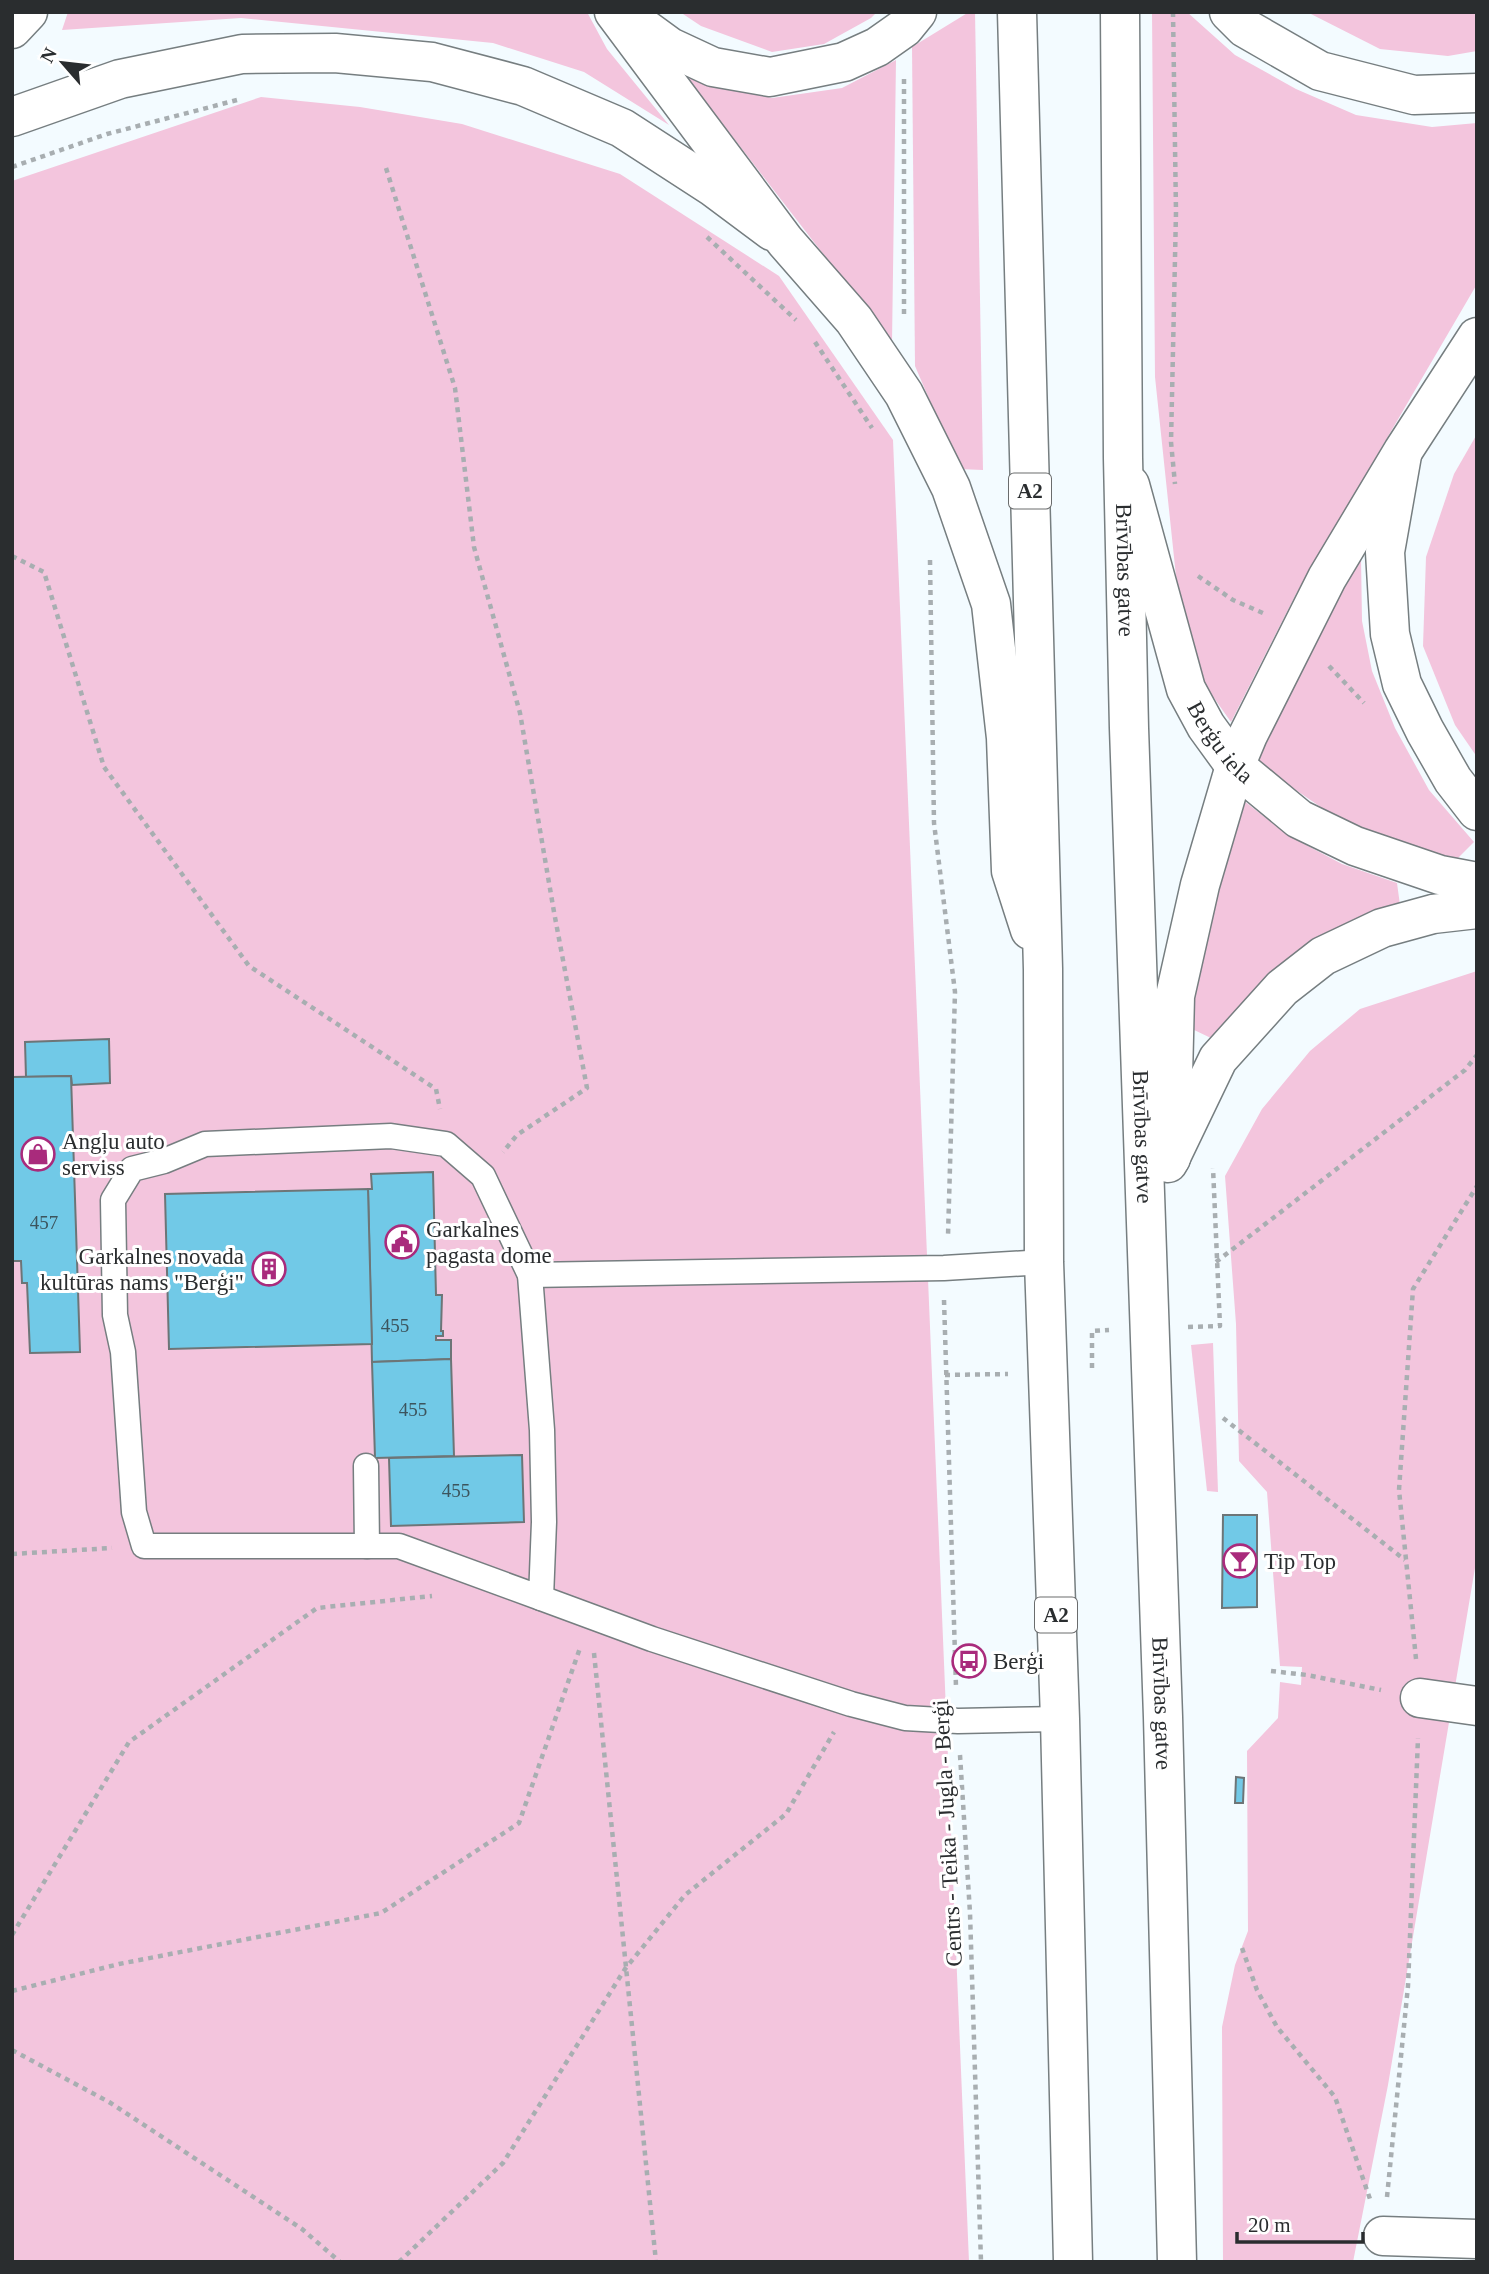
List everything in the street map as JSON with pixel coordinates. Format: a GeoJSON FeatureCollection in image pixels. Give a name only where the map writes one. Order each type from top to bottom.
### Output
{"type":"FeatureCollection","features":[{"type":"Feature","properties":{"kind":"main road"},"geometry":{"type":"LineString","coordinates":[[12,29],[28,12]]}},
{"type":"Feature","properties":{"kind":"main road"},"geometry":{"type":"LineString","coordinates":[[614,12],[785,241],[854,320],[905,394],[951,488],[991,604],[1006,738],[1011,871],[1043,969]]}},
{"type":"Feature","properties":{"kind":"main road"},"geometry":{"type":"LineString","coordinates":[[622,12],[670,47],[713,66],[770,77],[844,62],[877,47],[910,20]]}},
{"type":"Feature","properties":{"kind":"main road","name":"A2"},"geometry":{"type":"LineString","coordinates":[[1017,12],[1043,969],[1044,1262],[1073,2262]]}},
{"type":"Feature","properties":{"kind":"main road","name":"Brīvības gatve"},"geometry":{"type":"LineString","coordinates":[[1120,12],[1123,458],[1129,727],[1163,1704],[1177,2262]]}},
{"type":"Feature","properties":{"kind":"main road"},"geometry":{"type":"LineString","coordinates":[[1229,12],[1245,28],[1320,71],[1414,95],[1477,93]]}},
{"type":"Feature","properties":{"kind":"main road"},"geometry":{"type":"LineString","coordinates":[[12,117],[120,79],[242,54],[335,53],[432,62],[523,86],[622,128],[713,187],[785,241]]}},
{"type":"Feature","properties":{"kind":"main road"},"geometry":{"type":"LineString","coordinates":[[1171,1157],[1175,996],[1200,885],[1235,766],[1327,578],[1403,451],[1477,337]]}},
{"type":"Feature","properties":{"kind":"main road"},"geometry":{"type":"LineString","coordinates":[[1403,451],[1385,552],[1390,634],[1402,684],[1419,719],[1453,780],[1477,811]]}},
{"type":"Feature","properties":{"kind":"main road","name":"Berģu iela"},"geometry":{"type":"LineString","coordinates":[[1123,458],[1186,689],[1206,726],[1235,766],[1299,819],[1354,846],[1440,875],[1477,882]]}},
{"type":"Feature","properties":{"kind":"main road"},"geometry":{"type":"LineString","coordinates":[[1145,1224],[1171,1157],[1218,1059],[1282,988],[1323,956],[1382,928],[1433,914],[1477,909]]}},
{"type":"Feature","properties":{"kind":"main road"},"geometry":{"type":"LineString","coordinates":[[1420,1698],[1477,1706]]}},
{"type":"Feature","properties":{"kind":"main road"},"geometry":{"type":"LineString","coordinates":[[1383,2236],[1477,2239]]}},
{"type":"Feature","properties":{"kind":"lane"},"geometry":{"type":"LineString","coordinates":[[541,1598],[544,1522],[542,1430],[530,1275],[483,1176],[446,1144],[391,1136],[205,1144],[164,1161],[132,1169],[113,1200],[115,1315],[123,1352],[134,1512],[144,1546],[399,1546],[590,1617],[851,1704],[905,1718],[958,1721],[1059,1719]]}},
{"type":"Feature","properties":{"kind":"lane"},"geometry":{"type":"LineString","coordinates":[[530,1275],[944,1268],[1044,1262]]}},
{"type":"Feature","properties":{"kind":"lane"},"geometry":{"type":"LineString","coordinates":[[366,1466],[367,1546]]}},
{"type":"Feature","properties":{"kind":"path"},"geometry":{"type":"LineString","coordinates":[[1173,12],[1177,212],[1171,442],[1176,495]]}},
{"type":"Feature","properties":{"kind":"path"},"geometry":{"type":"LineString","coordinates":[[904,326],[910,20]]}},
{"type":"Feature","properties":{"kind":"path"},"geometry":{"type":"LineString","coordinates":[[12,167],[107,134],[250,97]]}},
{"type":"Feature","properties":{"kind":"path"},"geometry":{"type":"LineString","coordinates":[[386,168],[455,388],[474,547],[520,713],[587,1088],[517,1135],[483,1176]]}},
{"type":"Feature","properties":{"kind":"path"},"geometry":{"type":"LineString","coordinates":[[701,231],[799,323]]}},
{"type":"Feature","properties":{"kind":"path"},"geometry":{"type":"LineString","coordinates":[[808,332],[877,436]]}},
{"type":"Feature","properties":{"kind":"path"},"geometry":{"type":"LineString","coordinates":[[12,556],[44,572],[104,766],[249,966],[436,1089],[446,1144]]}},
{"type":"Feature","properties":{"kind":"path"},"geometry":{"type":"LineString","coordinates":[[1189,569],[1233,600],[1282,621],[1299,634],[1363,702],[1370,713]]}},
{"type":"Feature","properties":{"kind":"path","name":"Centrs - Teika - Jugla - Berģi"},"geometry":{"type":"LineString","coordinates":[[930,579],[934,823],[955,992],[948,1233],[944,1268],[945,1374],[958,1721],[970,1913],[981,2262]]}},
{"type":"Feature","properties":{"kind":"path"},"geometry":{"type":"LineString","coordinates":[[1216,1262],[1465,1070],[1477,1055]]}},
{"type":"Feature","properties":{"kind":"path"},"geometry":{"type":"LineString","coordinates":[[945,1374],[1092,1373],[1092,1331],[1220,1326],[1213,1168],[1216,1156]]}},
{"type":"Feature","properties":{"kind":"path"},"geometry":{"type":"LineString","coordinates":[[1223,1418],[1406,1560]]}},
{"type":"Feature","properties":{"kind":"path"},"geometry":{"type":"LineString","coordinates":[[12,1554],[144,1546]]}},
{"type":"Feature","properties":{"kind":"path"},"geometry":{"type":"LineString","coordinates":[[12,1935],[129,1742],[317,1608],[435,1596]]}},
{"type":"Feature","properties":{"kind":"path"},"geometry":{"type":"LineString","coordinates":[[590,1617],[656,2262]]}},
{"type":"Feature","properties":{"kind":"path"},"geometry":{"type":"LineString","coordinates":[[12,1991],[119,1964],[381,1913],[519,1823],[590,1617]]}},
{"type":"Feature","properties":{"kind":"path"},"geometry":{"type":"LineString","coordinates":[[1271,1671],[1307,1675],[1420,1698]]}},
{"type":"Feature","properties":{"kind":"path"},"geometry":{"type":"LineString","coordinates":[[399,2262],[503,2163],[625,1969],[685,1895],[786,1814],[851,1704]]}},
{"type":"Feature","properties":{"kind":"path"},"geometry":{"type":"LineString","coordinates":[[1242,1948],[1257,1990],[1278,2027],[1335,2097],[1383,2236]]}},
{"type":"Feature","properties":{"kind":"path"},"geometry":{"type":"LineString","coordinates":[[12,2050],[108,2102],[302,2229],[340,2262]]}},
{"type":"Feature","properties":{"kind":"shaded area"},"geometry":{"type":"Polygon","coordinates":[[[68,12],[587,12],[607,49],[669,125],[584,72],[493,43],[241,18],[62,30],[68,12]]]}},
{"type":"Feature","properties":{"kind":"shaded area"},"geometry":{"type":"Polygon","coordinates":[[[680,12],[877,12],[824,44],[772,52],[701,26],[680,12]]]}},
{"type":"Feature","properties":{"kind":"shaded area"},"geometry":{"type":"Polygon","coordinates":[[[969,12],[975,12],[983,470],[959,469],[915,366],[912,47],[969,12]]]}},
{"type":"Feature","properties":{"kind":"shaded area"},"geometry":{"type":"Polygon","coordinates":[[[1152,12],[1187,12],[1235,55],[1296,89],[1356,115],[1432,127],[1477,123],[1477,284],[1296,594],[1231,722],[1202,681],[1188,641],[1176,576],[1155,377],[1152,12]]]}},
{"type":"Feature","properties":{"kind":"shaded area"},"geometry":{"type":"Polygon","coordinates":[[[1307,12],[1477,12],[1477,51],[1448,56],[1380,49],[1307,12]]]}},
{"type":"Feature","properties":{"kind":"shaded area"},"geometry":{"type":"Polygon","coordinates":[[[896,60],[892,343],[687,78],[772,98],[842,88],[896,60]]]}},
{"type":"Feature","properties":{"kind":"shaded area"},"geometry":{"type":"Polygon","coordinates":[[[261,97],[360,107],[462,124],[620,174],[779,276],[893,440],[969,2262],[12,2262],[12,181],[261,97]]]}},
{"type":"Feature","properties":{"kind":"shaded area"},"geometry":{"type":"Polygon","coordinates":[[[1477,434],[1477,757],[1455,725],[1423,646],[1426,557],[1454,474],[1477,434]]]}},
{"type":"Feature","properties":{"kind":"shaded area"},"geometry":{"type":"Polygon","coordinates":[[[1361,557],[1362,621],[1372,671],[1395,728],[1429,790],[1474,842],[1456,860],[1379,841],[1325,810],[1255,762],[1310,646],[1361,557]]]}},
{"type":"Feature","properties":{"kind":"shaded area"},"geometry":{"type":"Polygon","coordinates":[[[1239,797],[1289,836],[1342,864],[1397,883],[1400,905],[1213,1039],[1190,1028],[1201,943],[1239,797]]]}},
{"type":"Feature","properties":{"kind":"shaded area"},"geometry":{"type":"Polygon","coordinates":[[[1477,971],[1477,1556],[1388,2085],[1353,2262],[1223,2262],[1222,2027],[1235,1965],[1248,1931],[1247,1751],[1278,1718],[1280,1682],[1301,1685],[1302,1667],[1280,1666],[1267,1492],[1239,1461],[1236,1324],[1225,1176],[1262,1109],[1310,1051],[1360,1009],[1477,971]]]}},
{"type":"Feature","properties":{"kind":"shaded area"},"geometry":{"type":"Polygon","coordinates":[[[1213,1343],[1218,1492],[1207,1491],[1191,1345],[1213,1343]]]}},
{"type":"Feature","properties":{"kind":"building"},"geometry":{"type":"Polygon","coordinates":[[[109,1039],[110,1083],[72,1085],[71,1076],[26,1077],[25,1042],[109,1039]]]}},
{"type":"Feature","properties":{"kind":"building"},"geometry":{"type":"Polygon","coordinates":[[[71,1076],[80,1352],[30,1353],[27,1283],[22,1283],[21,1261],[12,1261],[12,1077],[71,1076]]]}},
{"type":"Feature","properties":{"kind":"building","name":"Garkalnes pagasta dome"},"geometry":{"type":"Polygon","coordinates":[[[433,1172],[436,1295],[442,1295],[443,1331],[443,1336],[436,1336],[436,1340],[451,1340],[451,1359],[372,1362],[368,1189],[372,1189],[371,1174],[433,1172]]]}},
{"type":"Feature","properties":{"kind":"building","name":"Garkalnes novada kultūras nams \"Berģi\""},"geometry":{"type":"Polygon","coordinates":[[[368,1189],[372,1344],[169,1349],[165,1194],[368,1189]]]}},
{"type":"Feature","properties":{"kind":"building"},"geometry":{"type":"Polygon","coordinates":[[[451,1359],[454,1456],[375,1458],[372,1362],[451,1359]]]}},
{"type":"Feature","properties":{"kind":"building"},"geometry":{"type":"Polygon","coordinates":[[[522,1455],[524,1522],[391,1526],[389,1458],[522,1455]]]}},
{"type":"Feature","properties":{"kind":"building","name":"Tip Top"},"geometry":{"type":"Polygon","coordinates":[[[1223,1515],[1257,1515],[1257,1607],[1222,1608],[1223,1515]]]}},
{"type":"Feature","properties":{"kind":"building"},"geometry":{"type":"Polygon","coordinates":[[[1236,1777],[1244,1778],[1243,1803],[1235,1803],[1236,1777]]]}},
{"type":"Feature","properties":{"kind":"place","name":"Angļu auto serviss"},"geometry":{"type":"Point","coordinates":[38,1154]}},
{"type":"Feature","properties":{"kind":"place","name":"Garkalnes pagasta dome"},"geometry":{"type":"Point","coordinates":[402,1242]}},
{"type":"Feature","properties":{"kind":"place","name":"Garkalnes novada kultūras nams \"Berģi\""},"geometry":{"type":"Point","coordinates":[269,1269]}},
{"type":"Feature","properties":{"kind":"place","name":"Tip Top"},"geometry":{"type":"Point","coordinates":[1240,1561]}},
{"type":"Feature","properties":{"kind":"place","name":"Berģi"},"geometry":{"type":"Point","coordinates":[969,1661]}}]}
